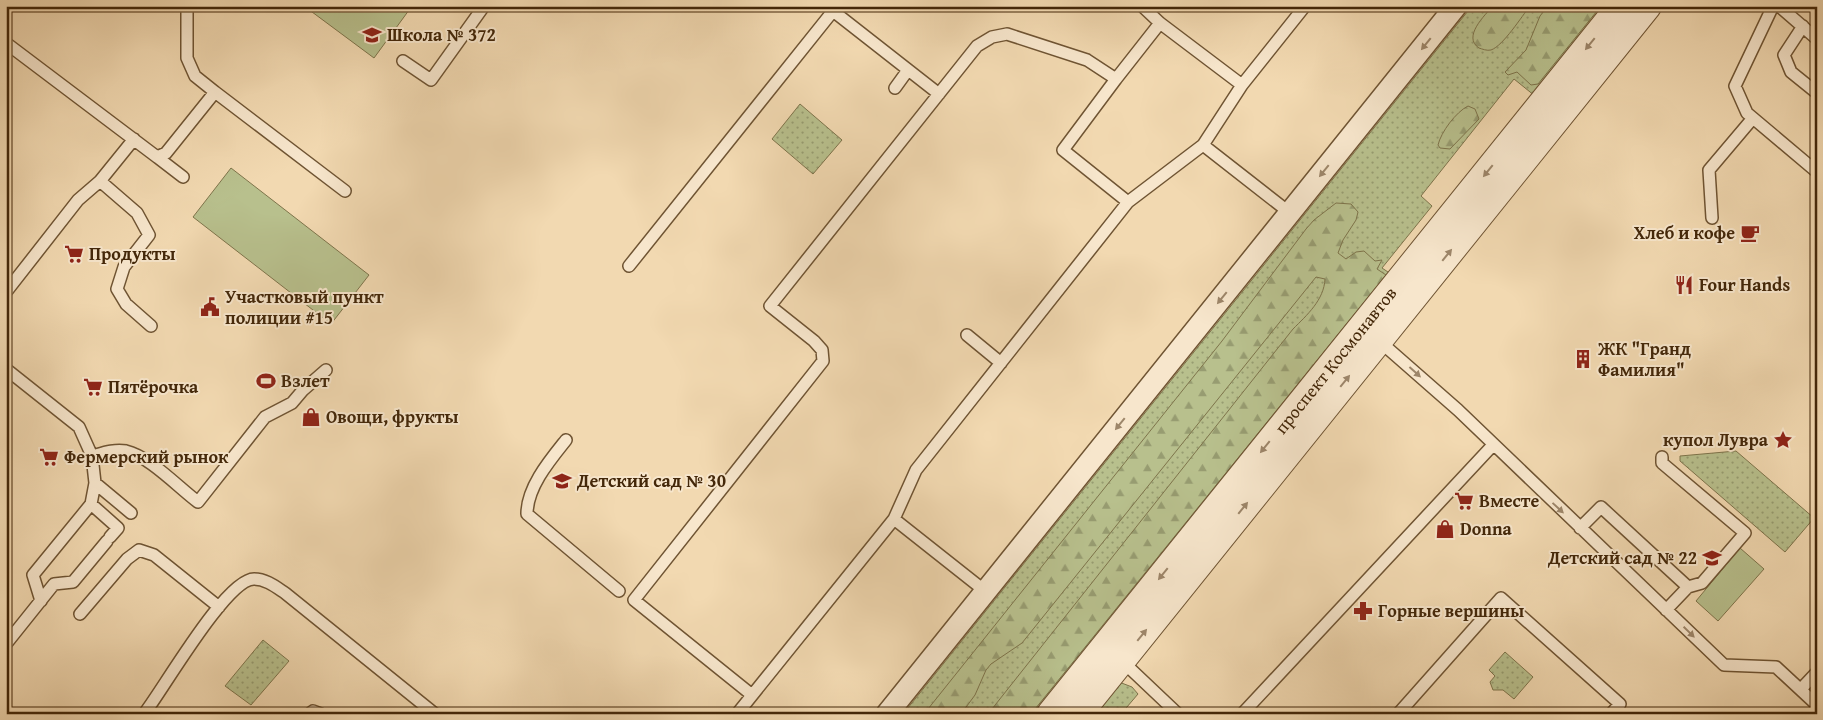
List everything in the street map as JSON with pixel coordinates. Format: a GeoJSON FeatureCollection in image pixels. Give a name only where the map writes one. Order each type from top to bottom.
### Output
{"type":"FeatureCollection","features":[{"type":"Feature","properties":{"kind":"street"},"geometry":{"type":"LineString","coordinates":[[887,714],[1456,6]]}},
{"type":"Feature","properties":{"kind":"street","name":"проспект Космонавтов"},"geometry":{"type":"LineString","coordinates":[[1051,714],[1113,654],[1370,334],[1621,6]]}},
{"type":"Feature","properties":{"kind":"street","name":"проспект Космонавтов"},"geometry":{"type":"LineString","coordinates":[[1370,334],[1647,6]]}},
{"type":"Feature","properties":{"kind":"street","name":"проспект Космонавтов"},"geometry":{"type":"LineString","coordinates":[[1078,714],[1113,654]]}},
{"type":"Feature","properties":{"kind":"lane"},"geometry":{"type":"LineString","coordinates":[[187,6],[187,58],[195,76],[345,191]]}},
{"type":"Feature","properties":{"kind":"lane"},"geometry":{"type":"LineString","coordinates":[[403,61],[431,80],[484,6]]}},
{"type":"Feature","properties":{"kind":"lane"},"geometry":{"type":"LineString","coordinates":[[1142,6],[1160,23],[1242,85]]}},
{"type":"Feature","properties":{"kind":"lane"},"geometry":{"type":"LineString","coordinates":[[737,714],[894,519],[916,470],[1128,202],[1203,145],[1242,85],[1305,6]]}},
{"type":"Feature","properties":{"kind":"lane"},"geometry":{"type":"LineString","coordinates":[[1773,6],[1736,86],[1747,113],[1817,172]]}},
{"type":"Feature","properties":{"kind":"lane"},"geometry":{"type":"LineString","coordinates":[[1779,6],[1817,39]]}},
{"type":"Feature","properties":{"kind":"lane"},"geometry":{"type":"LineString","coordinates":[[629,266],[831,9],[939,94]]}},
{"type":"Feature","properties":{"kind":"lane"},"geometry":{"type":"LineString","coordinates":[[1128,202],[1063,150],[1160,23]]}},
{"type":"Feature","properties":{"kind":"lane"},"geometry":{"type":"LineString","coordinates":[[1803,26],[1784,55],[1791,72],[1817,93]]}},
{"type":"Feature","properties":{"kind":"lane"},"geometry":{"type":"LineString","coordinates":[[752,695],[634,600],[823,361],[822,350],[814,341],[770,306],[977,46],[992,37],[1007,34],[1088,60],[1116,79]]}},
{"type":"Feature","properties":{"kind":"lane"},"geometry":{"type":"LineString","coordinates":[[6,43],[157,156],[183,178]]}},
{"type":"Feature","properties":{"kind":"lane"},"geometry":{"type":"LineString","coordinates":[[895,88],[908,70]]}},
{"type":"Feature","properties":{"kind":"lane"},"geometry":{"type":"LineString","coordinates":[[157,156],[166,153],[215,92]]}},
{"type":"Feature","properties":{"kind":"lane"},"geometry":{"type":"LineString","coordinates":[[1712,218],[1709,170],[1753,118]]}},
{"type":"Feature","properties":{"kind":"lane"},"geometry":{"type":"LineString","coordinates":[[6,292],[78,200],[100,182],[134,139]]}},
{"type":"Feature","properties":{"kind":"lane"},"geometry":{"type":"LineString","coordinates":[[1203,145],[1290,213]]}},
{"type":"Feature","properties":{"kind":"lane"},"geometry":{"type":"LineString","coordinates":[[100,182],[137,213],[149,235],[124,267],[118,289],[126,304],[151,326]]}},
{"type":"Feature","properties":{"kind":"lane"},"geometry":{"type":"LineString","coordinates":[[1370,334],[1458,410],[1724,665],[1776,667],[1817,705]]}},
{"type":"Feature","properties":{"kind":"lane"},"geometry":{"type":"LineString","coordinates":[[967,335],[1001,363]]}},
{"type":"Feature","properties":{"kind":"lane"},"geometry":{"type":"LineString","coordinates":[[6,369],[79,427],[92,456],[96,483],[91,504],[33,575],[41,601]]}},
{"type":"Feature","properties":{"kind":"lane"},"geometry":{"type":"LineString","coordinates":[[92,456],[109,451],[126,452],[144,459],[198,502],[265,417],[292,403],[303,390],[326,370]]}},
{"type":"Feature","properties":{"kind":"lane"},"geometry":{"type":"LineString","coordinates":[[566,440],[546,466],[527,503],[527,514],[619,590]]}},
{"type":"Feature","properties":{"kind":"lane"},"geometry":{"type":"LineString","coordinates":[[1242,714],[1493,445]]}},
{"type":"Feature","properties":{"kind":"lane"},"geometry":{"type":"LineString","coordinates":[[1662,457],[1662,462],[1745,533],[1702,583],[1688,587],[1666,610]]}},
{"type":"Feature","properties":{"kind":"lane"},"geometry":{"type":"LineString","coordinates":[[96,483],[131,513]]}},
{"type":"Feature","properties":{"kind":"lane"},"geometry":{"type":"LineString","coordinates":[[6,644],[54,584],[73,582],[118,528],[91,504]]}},
{"type":"Feature","properties":{"kind":"lane"},"geometry":{"type":"LineString","coordinates":[[1580,528],[1601,507],[1688,587]]}},
{"type":"Feature","properties":{"kind":"lane"},"geometry":{"type":"LineString","coordinates":[[894,519],[986,591]]}},
{"type":"Feature","properties":{"kind":"lane"},"geometry":{"type":"LineString","coordinates":[[80,614],[127,559],[139,550],[154,555],[219,607]]}},
{"type":"Feature","properties":{"kind":"lane"},"geometry":{"type":"LineString","coordinates":[[144,714],[178,662],[219,607],[236,587],[253,578],[269,582],[432,713]]}},
{"type":"Feature","properties":{"kind":"lane"},"geometry":{"type":"LineString","coordinates":[[1398,714],[1501,598],[1620,704],[1610,714]]}},
{"type":"Feature","properties":{"kind":"lane"},"geometry":{"type":"LineString","coordinates":[[1113,654],[1178,714]]}},
{"type":"Feature","properties":{"kind":"lane"},"geometry":{"type":"LineString","coordinates":[[1800,689],[1817,672]]}},
{"type":"Feature","properties":{"kind":"lane"},"geometry":{"type":"LineString","coordinates":[[309,714],[313,711],[321,714]]}},
{"type":"Feature","properties":{"kind":"green space","name":"Школа № 372"},"geometry":{"type":"Polygon","coordinates":[[[304,6],[412,6],[374,58],[304,6]]]}},
{"type":"Feature","properties":{"kind":"green space"},"geometry":{"type":"Polygon","coordinates":[[[1472,6],[1607,6],[1535,96],[1514,79],[1421,196],[1432,206],[1382,268],[1391,274],[1036,714],[903,714],[1472,6]]]}},
{"type":"Feature","properties":{"kind":"green space"},"geometry":{"type":"Polygon","coordinates":[[[1493,6],[1530,6],[1501,43],[1491,50],[1486,50],[1479,48],[1474,43],[1473,38],[1477,26],[1493,6]]]}},
{"type":"Feature","properties":{"kind":"green space"},"geometry":{"type":"Polygon","coordinates":[[[1548,6],[1601,6],[1538,84],[1531,85],[1517,72],[1508,75],[1505,72],[1526,50],[1540,16],[1548,6]]]}},
{"type":"Feature","properties":{"kind":"green space"},"geometry":{"type":"Polygon","coordinates":[[[800,104],[842,140],[813,174],[772,139],[800,104]]]}},
{"type":"Feature","properties":{"kind":"green space"},"geometry":{"type":"Polygon","coordinates":[[[1468,106],[1475,109],[1479,119],[1450,149],[1440,148],[1438,145],[1446,129],[1454,118],[1468,106]]]}},
{"type":"Feature","properties":{"kind":"green space"},"geometry":{"type":"Polygon","coordinates":[[[231,168],[369,275],[331,324],[193,217],[231,168]]]}},
{"type":"Feature","properties":{"kind":"green space"},"geometry":{"type":"Polygon","coordinates":[[[1336,203],[1351,204],[1358,212],[1356,220],[1343,240],[1338,253],[1346,259],[1356,252],[1364,251],[1375,261],[1382,260],[1377,269],[1386,275],[1031,714],[988,714],[1293,329],[1314,307],[1322,294],[1325,279],[1316,277],[1022,643],[991,664],[986,670],[975,695],[961,714],[924,714],[1222,341],[1306,229],[1314,220],[1336,203]]]}},
{"type":"Feature","properties":{"kind":"green space"},"geometry":{"type":"Polygon","coordinates":[[[1736,451],[1814,518],[1785,552],[1680,461],[1680,456],[1736,451]]]}},
{"type":"Feature","properties":{"kind":"green space"},"geometry":{"type":"Polygon","coordinates":[[[1740,548],[1764,569],[1718,621],[1696,601],[1740,548]]]}},
{"type":"Feature","properties":{"kind":"green space"},"geometry":{"type":"Polygon","coordinates":[[[263,640],[289,661],[251,705],[225,686],[263,640]]]}},
{"type":"Feature","properties":{"kind":"green space"},"geometry":{"type":"Polygon","coordinates":[[[1505,652],[1533,677],[1514,699],[1503,690],[1493,690],[1490,682],[1495,676],[1489,670],[1505,652]]]}},
{"type":"Feature","properties":{"kind":"green space"},"geometry":{"type":"Polygon","coordinates":[[[1119,682],[1132,687],[1138,694],[1121,714],[1093,714],[1119,682]]]}},
{"type":"Feature","properties":{"kind":"place","name":"Школа № 372"},"geometry":{"type":"Point","coordinates":[372,35]}},
{"type":"Feature","properties":{"kind":"place","name":"Хлеб и кофе"},"geometry":{"type":"Point","coordinates":[1750,233]}},
{"type":"Feature","properties":{"kind":"place","name":"Продукты"},"geometry":{"type":"Point","coordinates":[74,254]}},
{"type":"Feature","properties":{"kind":"place","name":"Four Hands"},"geometry":{"type":"Point","coordinates":[1684,285]}},
{"type":"Feature","properties":{"kind":"place","name":"Участковый пункт полиции #15"},"geometry":{"type":"Point","coordinates":[210,307]}},
{"type":"Feature","properties":{"kind":"place","name":"ЖК \"Гранд Фамилия\""},"geometry":{"type":"Point","coordinates":[1583,359]}},
{"type":"Feature","properties":{"kind":"place","name":"Взлет"},"geometry":{"type":"Point","coordinates":[266,381]}},
{"type":"Feature","properties":{"kind":"place","name":"Пятёрочка"},"geometry":{"type":"Point","coordinates":[93,387]}},
{"type":"Feature","properties":{"kind":"place","name":"Овощи, фрукты"},"geometry":{"type":"Point","coordinates":[311,417]}},
{"type":"Feature","properties":{"kind":"place","name":"купол Лувра"},"geometry":{"type":"Point","coordinates":[1783,440]}},
{"type":"Feature","properties":{"kind":"place","name":"Фермерский рынок"},"geometry":{"type":"Point","coordinates":[49,457]}},
{"type":"Feature","properties":{"kind":"place","name":"Детский сад № 30"},"geometry":{"type":"Point","coordinates":[562,481]}},
{"type":"Feature","properties":{"kind":"place","name":"Вместе"},"geometry":{"type":"Point","coordinates":[1464,501]}},
{"type":"Feature","properties":{"kind":"place","name":"Donna"},"geometry":{"type":"Point","coordinates":[1445,529]}},
{"type":"Feature","properties":{"kind":"place","name":"Детский сад № 22"},"geometry":{"type":"Point","coordinates":[1712,558]}},
{"type":"Feature","properties":{"kind":"place","name":"Горные вершины"},"geometry":{"type":"Point","coordinates":[1363,611]}}]}
